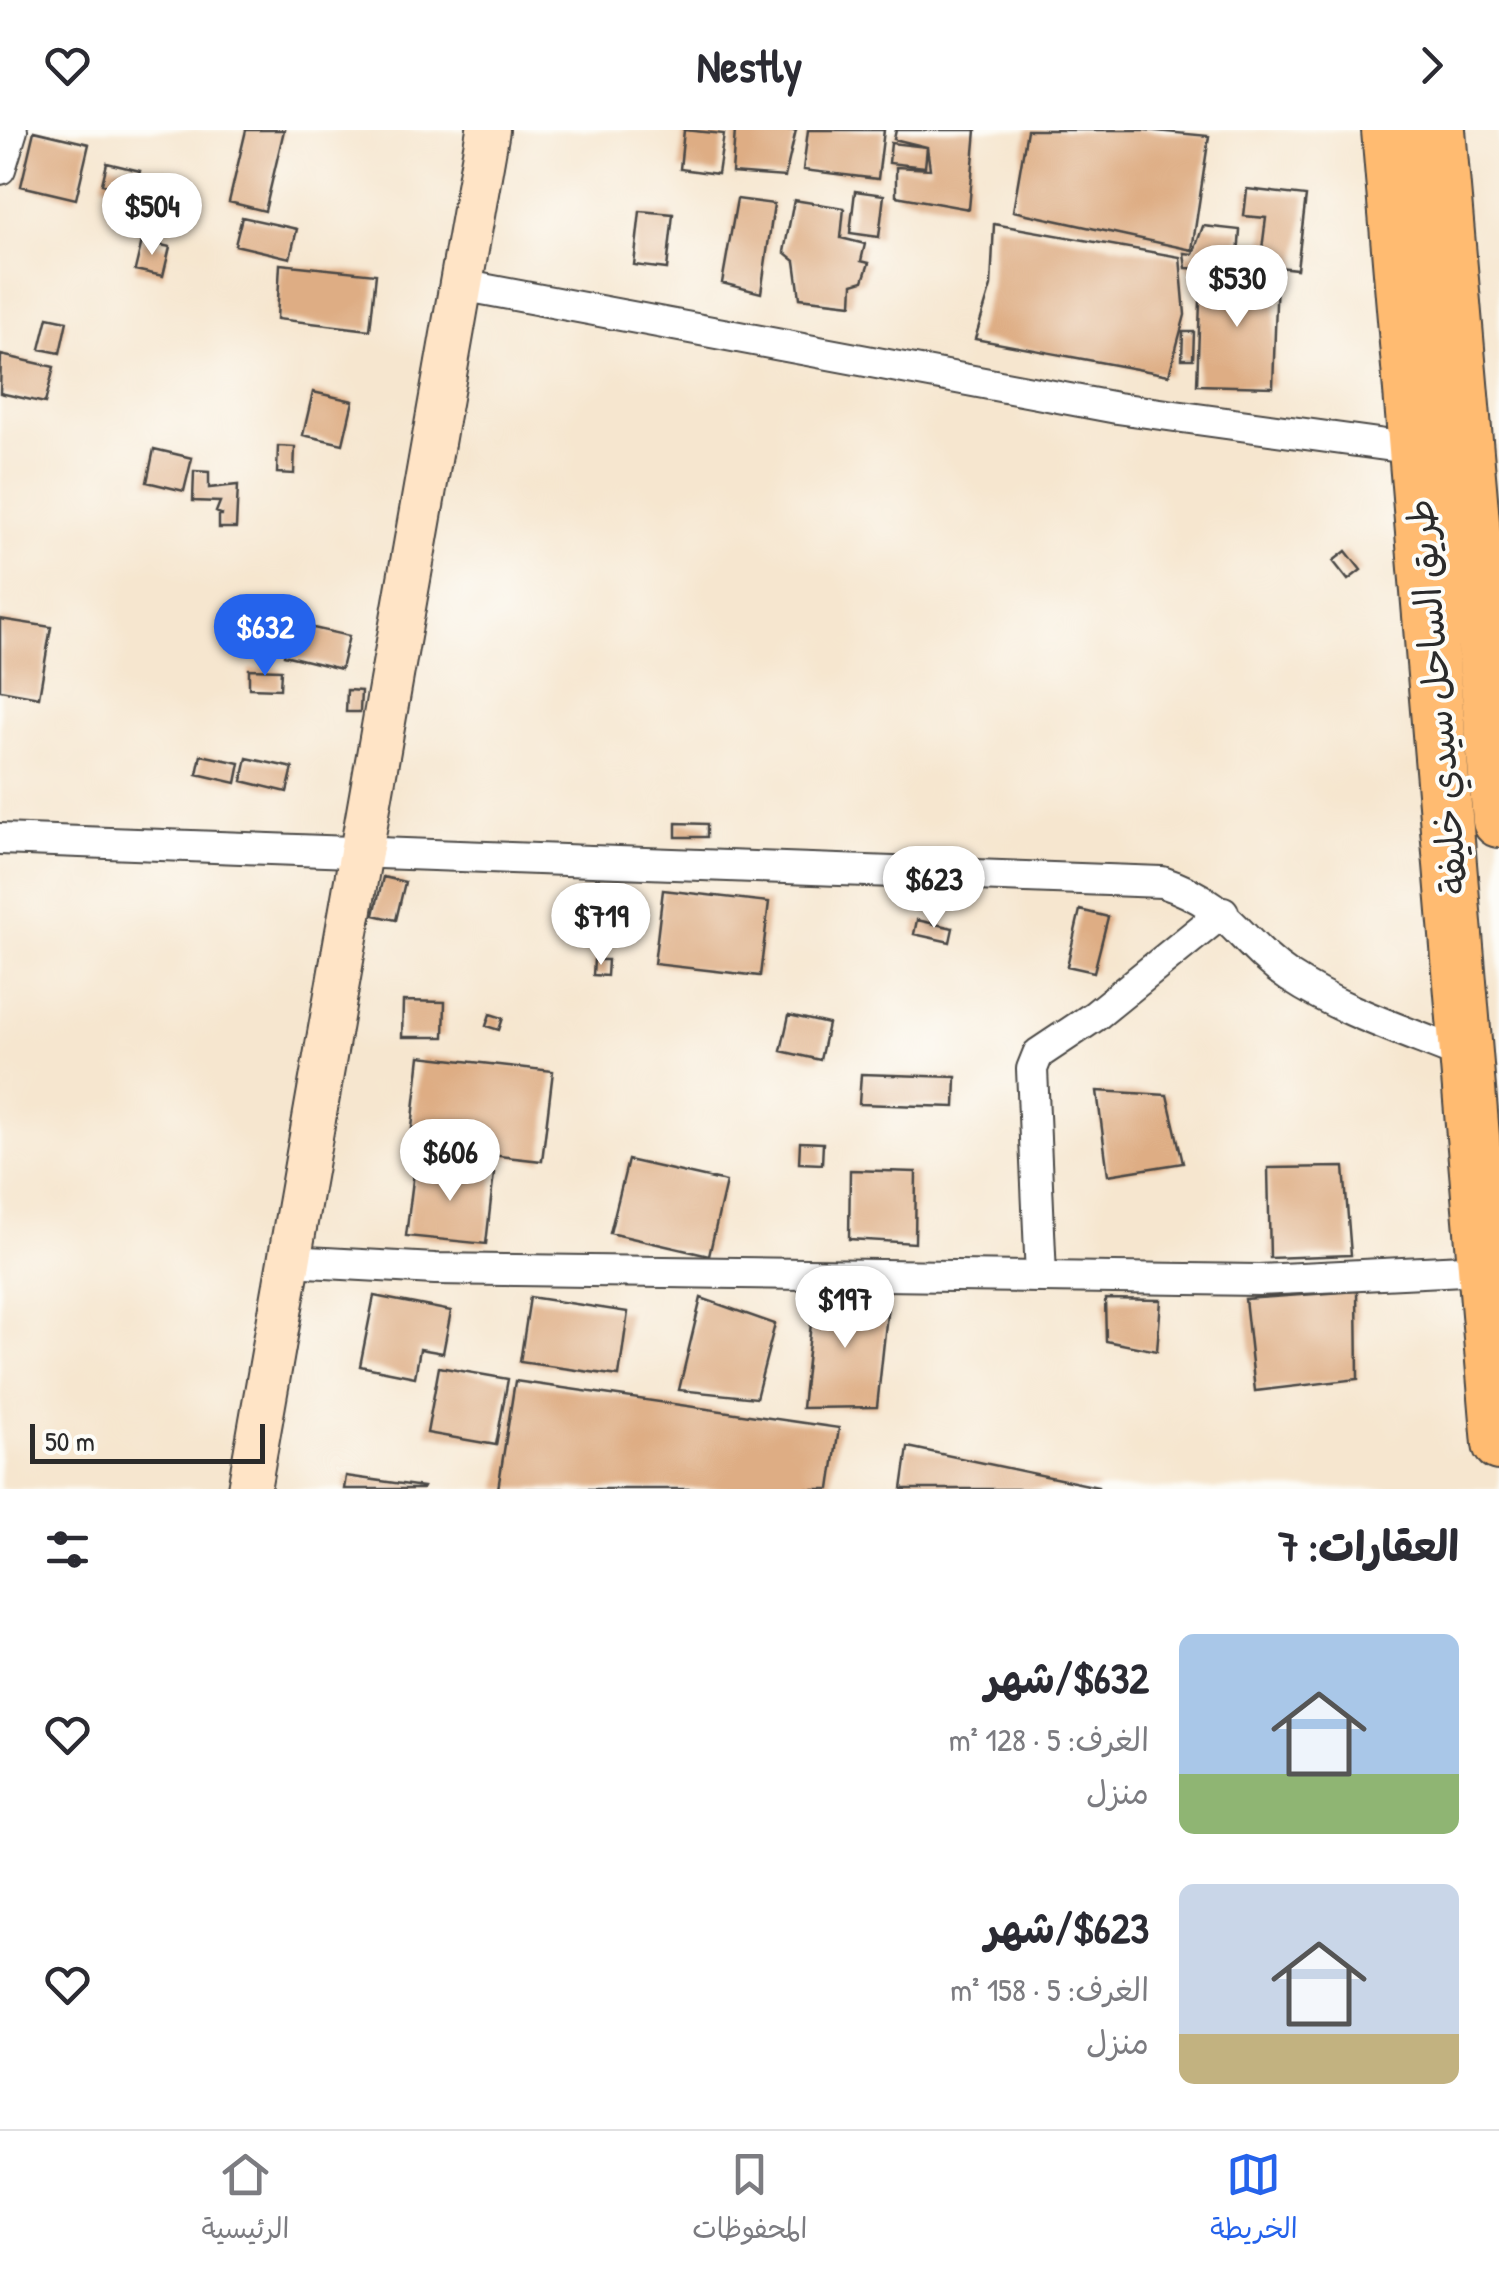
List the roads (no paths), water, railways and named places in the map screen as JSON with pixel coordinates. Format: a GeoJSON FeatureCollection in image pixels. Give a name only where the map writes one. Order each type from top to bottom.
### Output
{"type":"FeatureCollection","features":[{"type":"Feature","properties":{"kind":"highway","name":"طريق الساحل سيدي خليفة"},"geometry":{"type":"LineString","coordinates":[[1386,130],[1499,1444]]}},
{"type":"Feature","properties":{"kind":"highway"},"geometry":{"type":"LineString","coordinates":[[1439,130],[1499,821]]}},
{"type":"Feature","properties":{"kind":"street"},"geometry":{"type":"LineString","coordinates":[[0,169],[12,130]]}},
{"type":"Feature","properties":{"kind":"street"},"geometry":{"type":"LineString","coordinates":[[249,1489],[488,130]]}},
{"type":"Feature","properties":{"kind":"street"},"geometry":{"type":"LineString","coordinates":[[461,284],[1118,408],[1416,449]]}},
{"type":"Feature","properties":{"kind":"street"},"geometry":{"type":"LineString","coordinates":[[0,839],[1162,882],[1198,894],[1223,912],[1292,978],[1335,1002],[1466,1056]]}},
{"type":"Feature","properties":{"kind":"street"},"geometry":{"type":"LineString","coordinates":[[1041,1277],[1032,1069],[1038,1054],[1095,1016],[1223,912]]}},
{"type":"Feature","properties":{"kind":"street"},"geometry":{"type":"LineString","coordinates":[[290,1261],[435,1269],[1259,1280],[1484,1269]]}}]}
